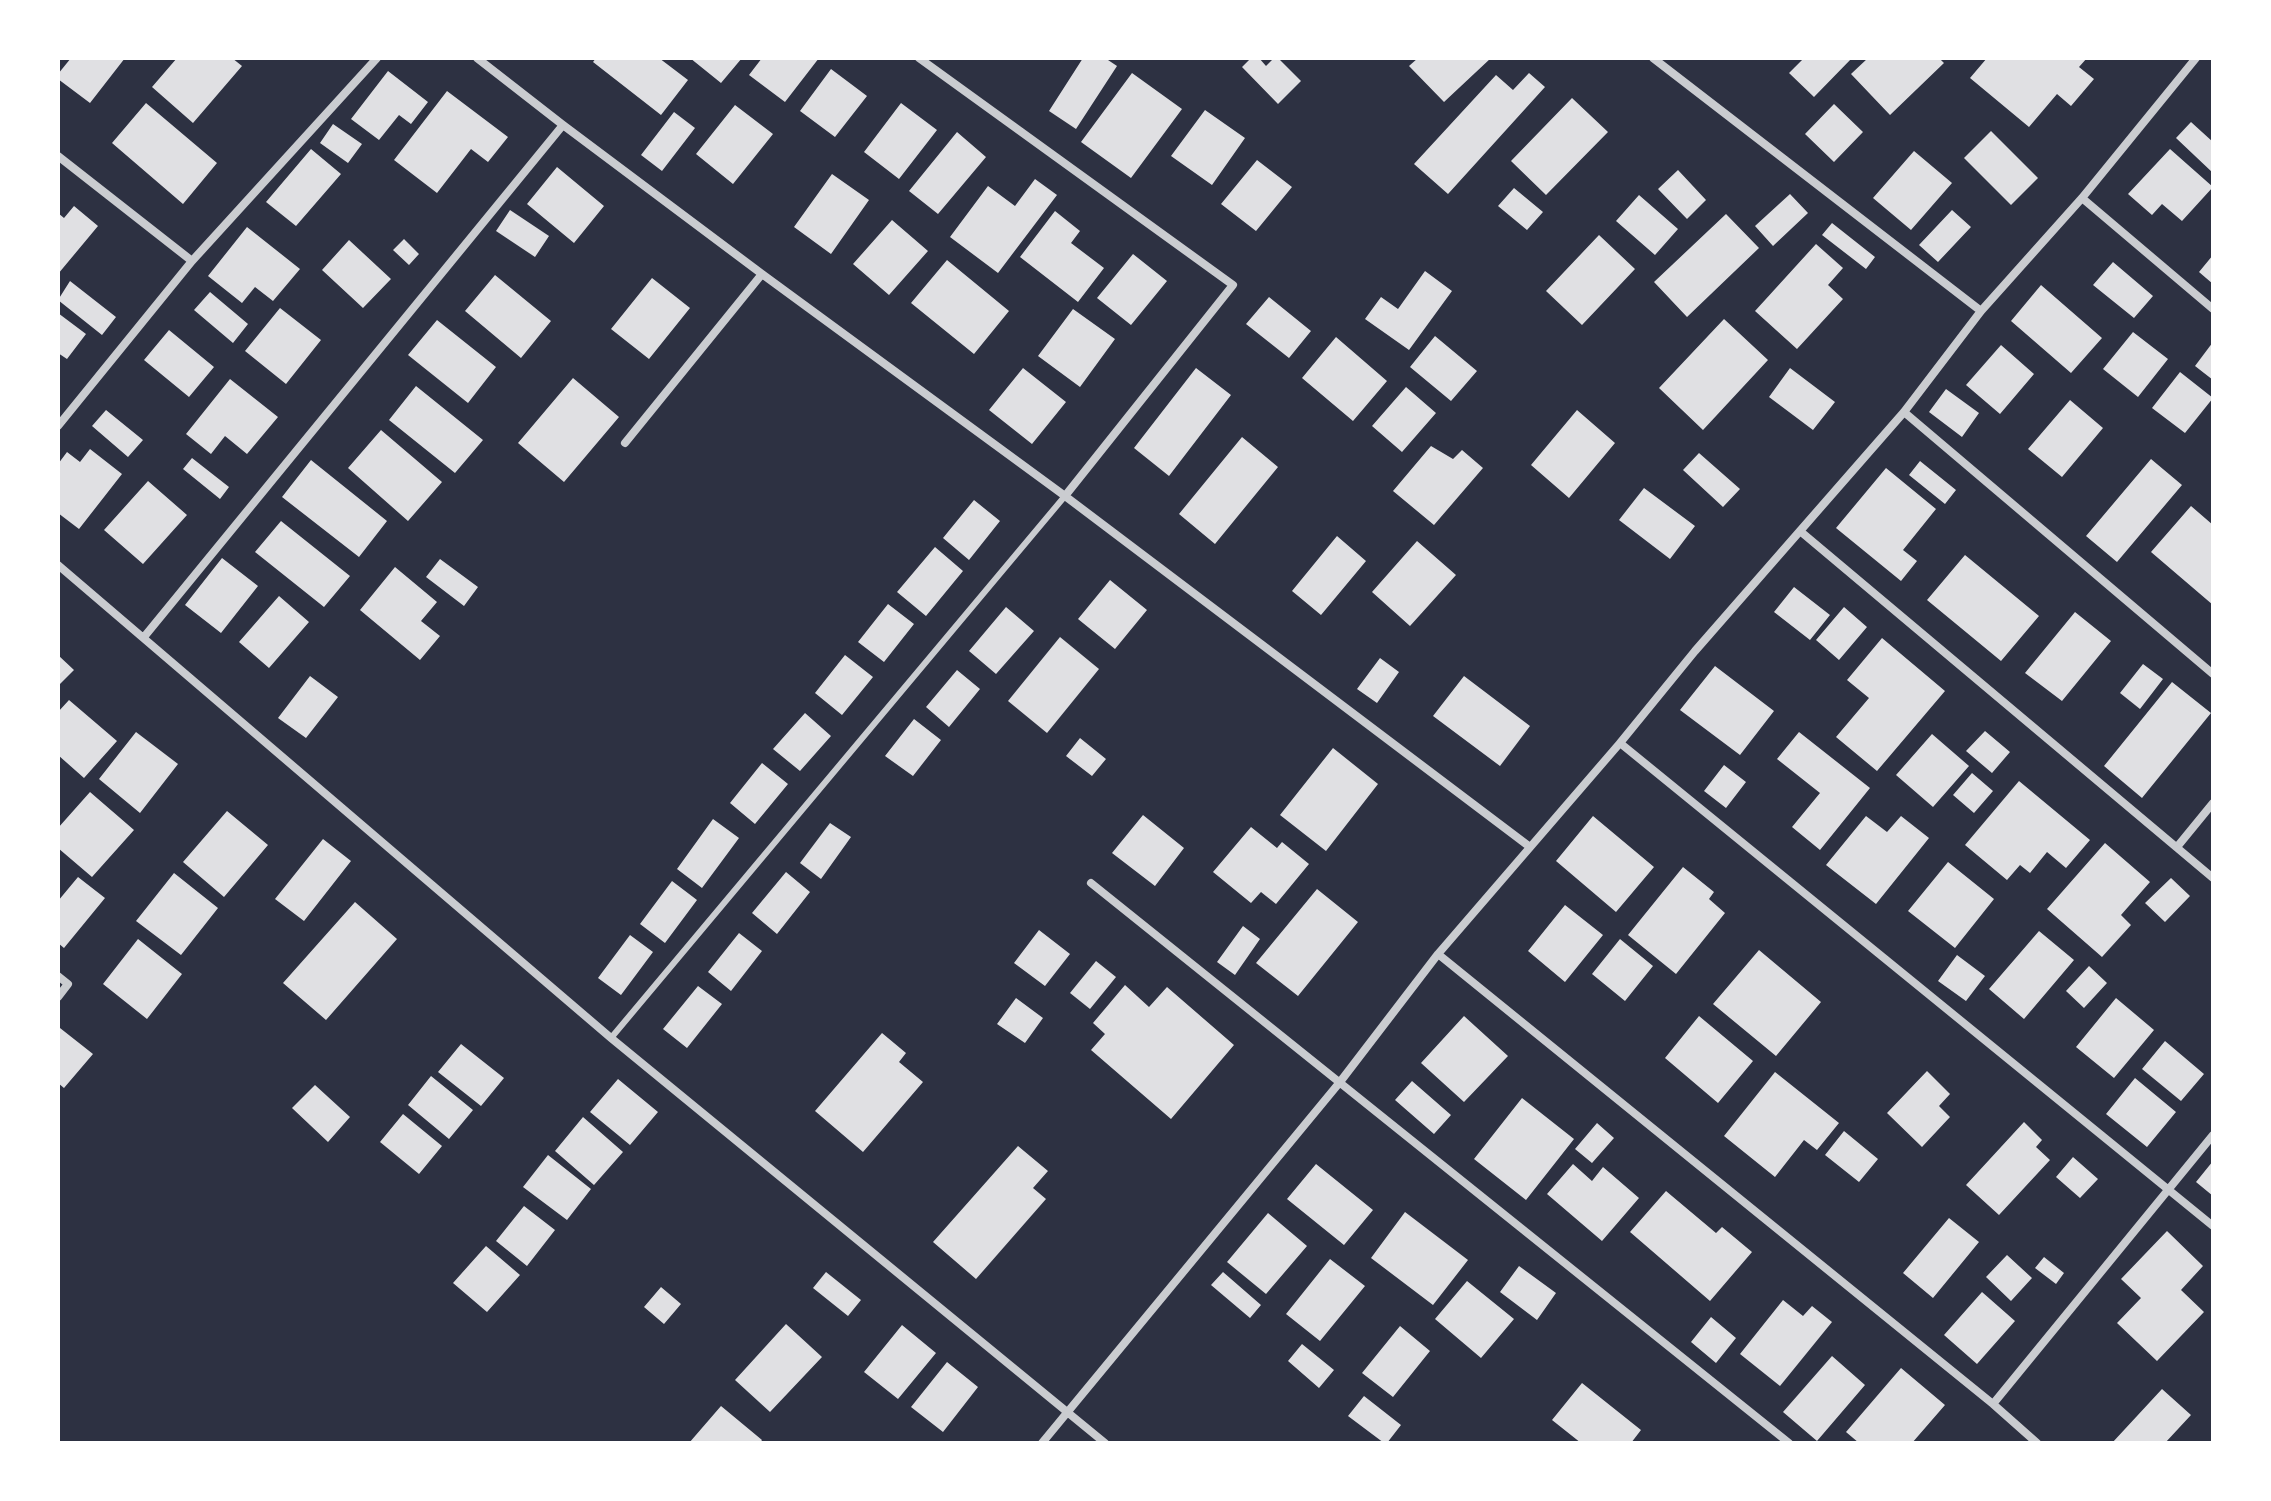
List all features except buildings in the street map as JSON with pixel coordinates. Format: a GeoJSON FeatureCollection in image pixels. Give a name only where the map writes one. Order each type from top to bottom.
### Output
{"type":"FeatureCollection","features":[{"type":"Feature","properties":{"kind":"street"},"geometry":{"type":"LineString","coordinates":[[58,426],[192,261],[377,58]]}},
{"type":"Feature","properties":{"kind":"street"},"geometry":{"type":"LineString","coordinates":[[477,58],[1530,847]]}},
{"type":"Feature","properties":{"kind":"street"},"geometry":{"type":"LineString","coordinates":[[919,58],[1233,285],[1065,496]]}},
{"type":"Feature","properties":{"kind":"street"},"geometry":{"type":"LineString","coordinates":[[1653,58],[1981,311]]}},
{"type":"Feature","properties":{"kind":"street"},"geometry":{"type":"LineString","coordinates":[[1042,1443],[1340,1082],[1438,954],[1695,651],[1904,412],[1981,311],[2082,198],[2196,58]]}},
{"type":"Feature","properties":{"kind":"street"},"geometry":{"type":"LineString","coordinates":[[144,637],[563,125]]}},
{"type":"Feature","properties":{"kind":"street"},"geometry":{"type":"LineString","coordinates":[[58,156],[192,261]]}},
{"type":"Feature","properties":{"kind":"street"},"geometry":{"type":"LineString","coordinates":[[2082,198],[2213,309]]}},
{"type":"Feature","properties":{"kind":"street"},"geometry":{"type":"LineString","coordinates":[[625,443],[762,274]]}},
{"type":"Feature","properties":{"kind":"street"},"geometry":{"type":"LineString","coordinates":[[1904,412],[2213,674]]}},
{"type":"Feature","properties":{"kind":"street"},"geometry":{"type":"LineString","coordinates":[[1800,531],[2213,878]]}},
{"type":"Feature","properties":{"kind":"street"},"geometry":{"type":"LineString","coordinates":[[58,565],[611,1038],[1105,1443]]}},
{"type":"Feature","properties":{"kind":"street"},"geometry":{"type":"LineString","coordinates":[[1620,743],[2213,1226]]}},
{"type":"Feature","properties":{"kind":"street"},"geometry":{"type":"LineString","coordinates":[[2177,847],[2213,803]]}},
{"type":"Feature","properties":{"kind":"street"},"geometry":{"type":"LineString","coordinates":[[1091,883],[1789,1443]]}},
{"type":"Feature","properties":{"kind":"street"},"geometry":{"type":"LineString","coordinates":[[1438,954],[2037,1443]]}},
{"type":"Feature","properties":{"kind":"street"},"geometry":{"type":"LineString","coordinates":[[58,976],[68,984],[58,997]]}},
{"type":"Feature","properties":{"kind":"street"},"geometry":{"type":"LineString","coordinates":[[1993,1404],[2213,1135]]}},
{"type":"Feature","properties":{"kind":"lane"},"geometry":{"type":"LineString","coordinates":[[611,1038],[1065,496]]}}]}
